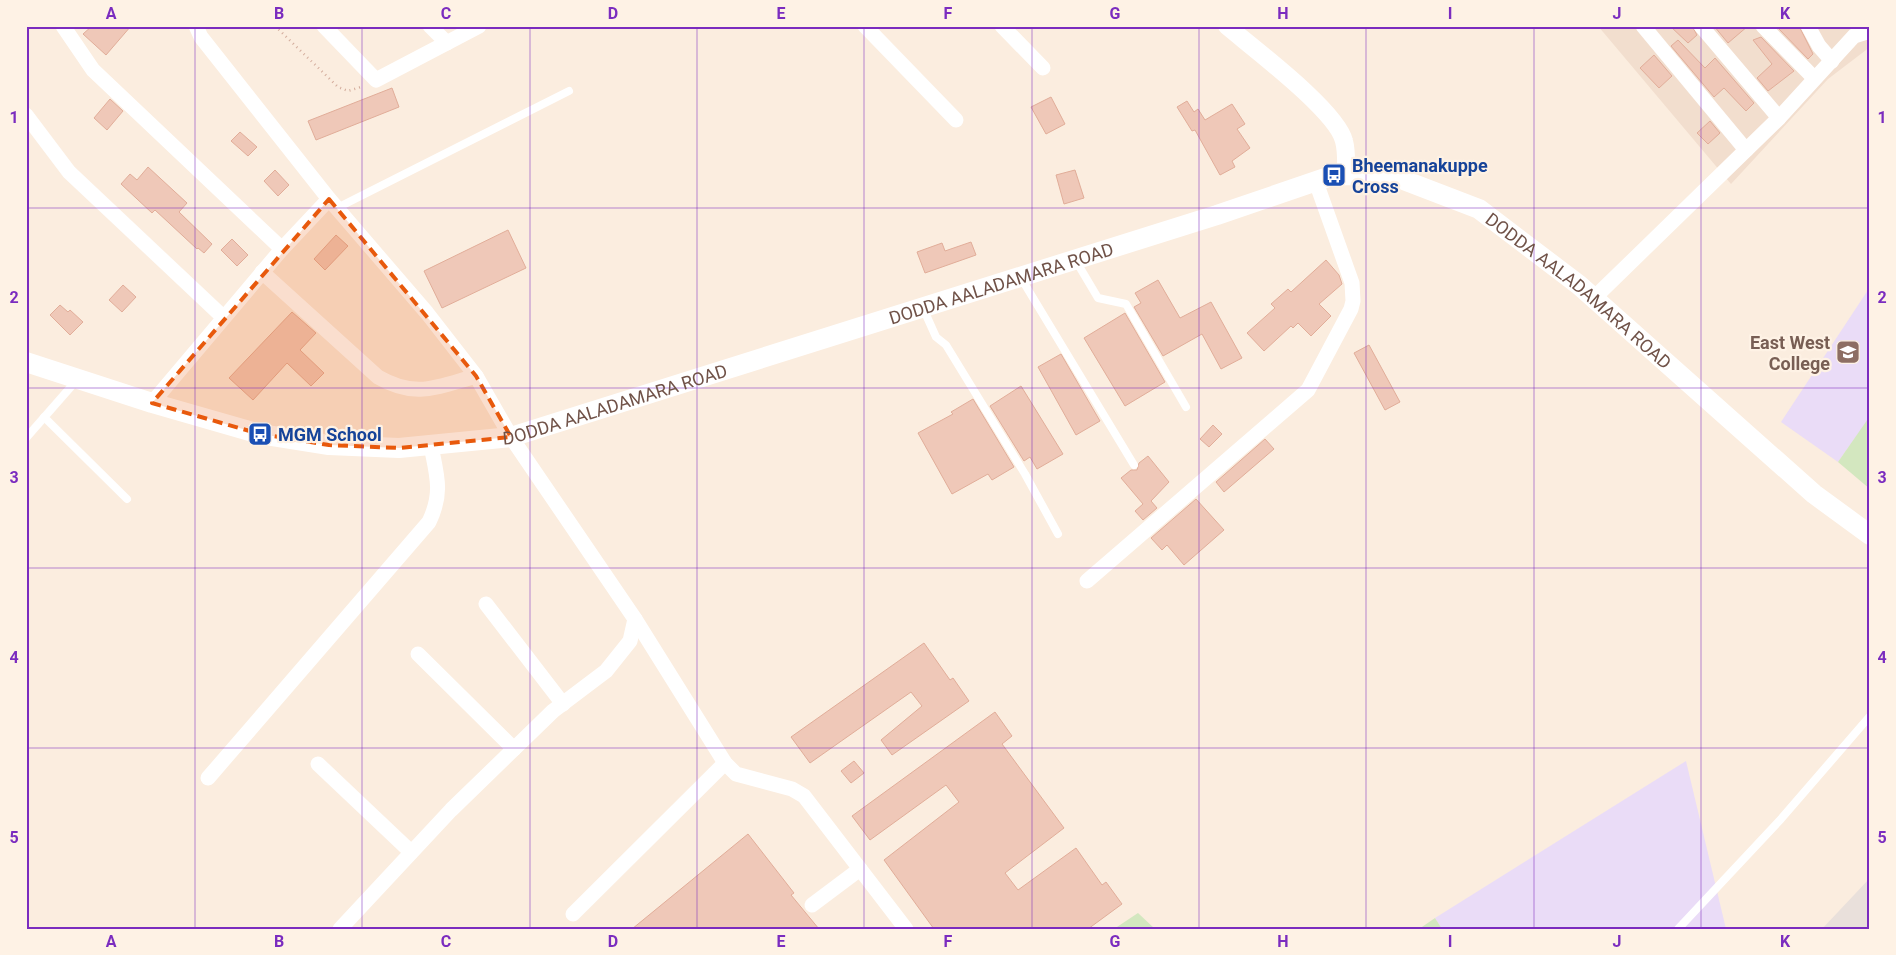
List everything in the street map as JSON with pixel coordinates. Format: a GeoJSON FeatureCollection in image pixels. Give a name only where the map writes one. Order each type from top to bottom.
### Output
{"type":"FeatureCollection","features":[{"type":"Feature","properties":{"kind":"main road","name":"DODDA AALADAMARA ROAD"},"geometry":{"type":"LineString","coordinates":[[26,362],[152,403],[260,434],[328,446],[399,448],[511,437],[1334,176],[1393,176],[1479,209],[1594,298],[1814,494],[1870,535]]}},
{"type":"Feature","properties":{"kind":"street"},"geometry":{"type":"LineString","coordinates":[[63,26],[93,70],[282,249]]}},
{"type":"Feature","properties":{"kind":"street"},"geometry":{"type":"LineString","coordinates":[[196,26],[201,37],[333,203],[427,313],[476,376],[511,437],[636,619],[725,763],[736,774],[792,789],[804,796],[906,929]]}},
{"type":"Feature","properties":{"kind":"street"},"geometry":{"type":"LineString","coordinates":[[324,26],[376,80],[478,26]]}},
{"type":"Feature","properties":{"kind":"street"},"geometry":{"type":"LineString","coordinates":[[430,26],[447,43]]}},
{"type":"Feature","properties":{"kind":"street"},"geometry":{"type":"LineString","coordinates":[[864,26],[956,120]]}},
{"type":"Feature","properties":{"kind":"street"},"geometry":{"type":"LineString","coordinates":[[1002,26],[1043,68]]}},
{"type":"Feature","properties":{"kind":"street"},"geometry":{"type":"LineString","coordinates":[[1226,26],[1317,104],[1336,123],[1344,140],[1346,176]]}},
{"type":"Feature","properties":{"kind":"street"},"geometry":{"type":"LineString","coordinates":[[1644,26],[1746,150]]}},
{"type":"Feature","properties":{"kind":"street"},"geometry":{"type":"LineString","coordinates":[[1701,26],[1780,118]]}},
{"type":"Feature","properties":{"kind":"street"},"geometry":{"type":"LineString","coordinates":[[1763,26],[1814,78]]}},
{"type":"Feature","properties":{"kind":"street"},"geometry":{"type":"LineString","coordinates":[[1808,26],[1819,46],[1832,61]]}},
{"type":"Feature","properties":{"kind":"street"},"geometry":{"type":"LineString","coordinates":[[1594,298],[1780,118],[1814,78],[1832,61],[1852,31],[1870,31]]}},
{"type":"Feature","properties":{"kind":"street"},"geometry":{"type":"LineString","coordinates":[[26,115],[54,155],[69,172],[223,317]]}},
{"type":"Feature","properties":{"kind":"street"},"geometry":{"type":"LineString","coordinates":[[1086,581],[1313,385],[1351,309],[1354,294],[1316,182]]}},
{"type":"Feature","properties":{"kind":"street"},"geometry":{"type":"LineString","coordinates":[[152,403],[282,249],[333,203]]}},
{"type":"Feature","properties":{"kind":"street"},"geometry":{"type":"LineString","coordinates":[[262,272],[378,377],[393,386],[410,390],[425,390],[476,376]]}},
{"type":"Feature","properties":{"kind":"street"},"geometry":{"type":"LineString","coordinates":[[208,778],[429,522],[437,506],[439,487],[432,446]]}},
{"type":"Feature","properties":{"kind":"street"},"geometry":{"type":"LineString","coordinates":[[486,604],[562,704]]}},
{"type":"Feature","properties":{"kind":"street"},"geometry":{"type":"LineString","coordinates":[[340,929],[411,852],[514,749],[562,704],[606,671],[630,641],[636,619]]}},
{"type":"Feature","properties":{"kind":"street"},"geometry":{"type":"LineString","coordinates":[[418,654],[514,749]]}},
{"type":"Feature","properties":{"kind":"street"},"geometry":{"type":"LineString","coordinates":[[573,914],[725,763]]}},
{"type":"Feature","properties":{"kind":"street"},"geometry":{"type":"LineString","coordinates":[[318,764],[411,852]]}},
{"type":"Feature","properties":{"kind":"street"},"geometry":{"type":"LineString","coordinates":[[812,904],[860,869]]}},
{"type":"Feature","properties":{"kind":"lane"},"geometry":{"type":"LineString","coordinates":[[333,203],[569,91]]}},
{"type":"Feature","properties":{"kind":"lane"},"geometry":{"type":"LineString","coordinates":[[1075,259],[1098,298],[1126,304],[1186,407]]}},
{"type":"Feature","properties":{"kind":"lane"},"geometry":{"type":"LineString","coordinates":[[1020,276],[1134,465]]}},
{"type":"Feature","properties":{"kind":"lane"},"geometry":{"type":"LineString","coordinates":[[922,306],[936,337],[946,345],[1025,474],[1058,534]]}},
{"type":"Feature","properties":{"kind":"lane"},"geometry":{"type":"LineString","coordinates":[[26,438],[78,379]]}},
{"type":"Feature","properties":{"kind":"lane"},"geometry":{"type":"LineString","coordinates":[[44,418],[127,498]]}},
{"type":"Feature","properties":{"kind":"lane"},"geometry":{"type":"LineString","coordinates":[[1678,929],[1781,819],[1870,716]]}},
{"type":"Feature","properties":{"kind":"path"},"geometry":{"type":"LineString","coordinates":[[275,26],[338,87],[348,91],[376,80]]}},
{"type":"Feature","properties":{"kind":"highlighted area"},"geometry":{"type":"Polygon","coordinates":[[[329,199],[476,376],[511,437],[399,448],[329,445],[260,434],[152,403],[329,199]]]}},
{"type":"Feature","properties":{"kind":"shaded area"},"geometry":{"type":"Polygon","coordinates":[[[1598,26],[1870,26],[1870,47],[1828,79],[1731,184],[1598,26]]]}},
{"type":"Feature","properties":{"kind":"shaded area","name":"East West College"},"geometry":{"type":"Polygon","coordinates":[[[1870,287],[1870,417],[1838,462],[1781,422],[1870,287]]]}},
{"type":"Feature","properties":{"kind":"shaded area"},"geometry":{"type":"Polygon","coordinates":[[[1686,761],[1726,929],[1442,929],[1435,918],[1686,761]]]}},
{"type":"Feature","properties":{"kind":"shaded area"},"geometry":{"type":"Polygon","coordinates":[[[1870,878],[1870,929],[1822,929],[1870,878]]]}},
{"type":"Feature","properties":{"kind":"green space"},"geometry":{"type":"Polygon","coordinates":[[[1870,416],[1870,489],[1838,462],[1870,416]]]}},
{"type":"Feature","properties":{"kind":"green space"},"geometry":{"type":"Polygon","coordinates":[[[1138,913],[1155,929],[1114,929],[1138,913]]]}},
{"type":"Feature","properties":{"kind":"green space"},"geometry":{"type":"Polygon","coordinates":[[[1435,918],[1442,929],[1419,929],[1435,918]]]}},
{"type":"Feature","properties":{"kind":"building"},"geometry":{"type":"Polygon","coordinates":[[[92,26],[131,26],[106,55],[83,34],[92,26]]]}},
{"type":"Feature","properties":{"kind":"building"},"geometry":{"type":"Polygon","coordinates":[[[1670,26],[1692,26],[1697,35],[1688,43],[1670,26]]]}},
{"type":"Feature","properties":{"kind":"building"},"geometry":{"type":"Polygon","coordinates":[[[1714,26],[1748,26],[1728,43],[1714,26]]]}},
{"type":"Feature","properties":{"kind":"building"},"geometry":{"type":"Polygon","coordinates":[[[1786,26],[1799,26],[1813,54],[1808,59],[1779,29],[1786,26]]]}},
{"type":"Feature","properties":{"kind":"building"},"geometry":{"type":"Polygon","coordinates":[[[1761,37],[1794,71],[1768,91],[1757,78],[1772,64],[1753,40],[1761,37]]]}},
{"type":"Feature","properties":{"kind":"building"},"geometry":{"type":"Polygon","coordinates":[[[1678,40],[1705,68],[1715,58],[1754,103],[1746,111],[1724,88],[1714,97],[1671,46],[1678,40]]]}},
{"type":"Feature","properties":{"kind":"building"},"geometry":{"type":"Polygon","coordinates":[[[1654,55],[1672,76],[1659,88],[1640,68],[1654,55]]]}},
{"type":"Feature","properties":{"kind":"building"},"geometry":{"type":"Polygon","coordinates":[[[392,88],[399,107],[316,140],[308,121],[392,88]]]}},
{"type":"Feature","properties":{"kind":"building"},"geometry":{"type":"Polygon","coordinates":[[[1051,97],[1065,124],[1046,134],[1031,107],[1051,97]]]}},
{"type":"Feature","properties":{"kind":"building"},"geometry":{"type":"Polygon","coordinates":[[[110,99],[123,111],[107,130],[94,118],[110,99]]]}},
{"type":"Feature","properties":{"kind":"building"},"geometry":{"type":"Polygon","coordinates":[[[1187,101],[1194,112],[1198,109],[1205,120],[1232,104],[1245,124],[1237,129],[1250,148],[1232,161],[1235,167],[1220,175],[1195,130],[1192,131],[1177,107],[1187,101]]]}},
{"type":"Feature","properties":{"kind":"building"},"geometry":{"type":"Polygon","coordinates":[[[1710,121],[1720,133],[1708,144],[1697,133],[1710,121]]]}},
{"type":"Feature","properties":{"kind":"building"},"geometry":{"type":"Polygon","coordinates":[[[240,132],[257,147],[248,156],[231,141],[240,132]]]}},
{"type":"Feature","properties":{"kind":"building"},"geometry":{"type":"Polygon","coordinates":[[[148,167],[187,203],[179,212],[212,244],[204,253],[197,249],[155,210],[152,213],[121,184],[130,174],[137,180],[148,167]]]}},
{"type":"Feature","properties":{"kind":"building"},"geometry":{"type":"Polygon","coordinates":[[[275,170],[289,185],[278,196],[264,181],[275,170]]]}},
{"type":"Feature","properties":{"kind":"building"},"geometry":{"type":"Polygon","coordinates":[[[1075,170],[1084,198],[1064,204],[1056,175],[1075,170]]]}},
{"type":"Feature","properties":{"kind":"building"},"geometry":{"type":"Polygon","coordinates":[[[508,230],[526,268],[442,308],[424,271],[508,230]]]}},
{"type":"Feature","properties":{"kind":"building"},"geometry":{"type":"Polygon","coordinates":[[[336,235],[348,246],[325,270],[314,259],[336,235]]]}},
{"type":"Feature","properties":{"kind":"building"},"geometry":{"type":"Polygon","coordinates":[[[232,239],[248,255],[237,266],[221,250],[232,239]]]}},
{"type":"Feature","properties":{"kind":"building"},"geometry":{"type":"Polygon","coordinates":[[[971,242],[976,255],[925,273],[917,252],[942,243],[945,251],[971,242]]]}},
{"type":"Feature","properties":{"kind":"building"},"geometry":{"type":"Polygon","coordinates":[[[1326,260],[1339,275],[1342,284],[1319,304],[1331,316],[1311,336],[1298,323],[1293,328],[1291,326],[1264,351],[1247,333],[1275,308],[1271,304],[1288,289],[1291,292],[1326,260]]]}},
{"type":"Feature","properties":{"kind":"building"},"geometry":{"type":"Polygon","coordinates":[[[1158,280],[1180,318],[1211,302],[1242,358],[1221,369],[1202,334],[1163,356],[1134,307],[1141,303],[1135,293],[1158,280]]]}},
{"type":"Feature","properties":{"kind":"building"},"geometry":{"type":"Polygon","coordinates":[[[123,285],[136,297],[122,312],[109,300],[123,285]]]}},
{"type":"Feature","properties":{"kind":"building"},"geometry":{"type":"Polygon","coordinates":[[[60,305],[68,312],[70,310],[83,322],[70,335],[50,315],[60,305]]]}},
{"type":"Feature","properties":{"kind":"building"},"geometry":{"type":"Polygon","coordinates":[[[292,312],[316,333],[300,350],[324,373],[311,386],[287,363],[253,400],[229,378],[292,312]]]}},
{"type":"Feature","properties":{"kind":"building"},"geometry":{"type":"Polygon","coordinates":[[[1125,313],[1165,382],[1125,406],[1084,338],[1125,313]]]}},
{"type":"Feature","properties":{"kind":"building"},"geometry":{"type":"Polygon","coordinates":[[[1369,345],[1400,402],[1385,410],[1354,353],[1369,345]]]}},
{"type":"Feature","properties":{"kind":"building"},"geometry":{"type":"Polygon","coordinates":[[[1061,354],[1100,421],[1076,435],[1038,367],[1061,354]]]}},
{"type":"Feature","properties":{"kind":"building"},"geometry":{"type":"Polygon","coordinates":[[[1021,386],[1063,454],[1037,469],[1030,457],[1024,461],[990,406],[1021,386]]]}},
{"type":"Feature","properties":{"kind":"building"},"geometry":{"type":"Polygon","coordinates":[[[973,399],[1014,467],[992,480],[988,474],[952,494],[918,433],[953,414],[951,412],[973,399]]]}},
{"type":"Feature","properties":{"kind":"building"},"geometry":{"type":"Polygon","coordinates":[[[1213,425],[1222,434],[1209,447],[1200,439],[1213,425]]]}},
{"type":"Feature","properties":{"kind":"building"},"geometry":{"type":"Polygon","coordinates":[[[1265,439],[1274,449],[1224,492],[1216,482],[1265,439]]]}},
{"type":"Feature","properties":{"kind":"building"},"geometry":{"type":"Polygon","coordinates":[[[1148,456],[1169,482],[1151,501],[1157,508],[1143,520],[1135,511],[1143,504],[1121,478],[1131,470],[1137,470],[1139,463],[1148,456]]]}},
{"type":"Feature","properties":{"kind":"building"},"geometry":{"type":"Polygon","coordinates":[[[1196,499],[1224,530],[1184,565],[1167,545],[1162,550],[1151,538],[1196,499]]]}},
{"type":"Feature","properties":{"kind":"building"},"geometry":{"type":"Polygon","coordinates":[[[924,643],[950,680],[953,678],[969,701],[892,755],[881,740],[922,706],[911,692],[810,763],[791,737],[924,643]]]}},
{"type":"Feature","properties":{"kind":"building"},"geometry":{"type":"Polygon","coordinates":[[[995,712],[1012,736],[1002,744],[1064,828],[1005,873],[1018,890],[1076,848],[1102,885],[1106,882],[1122,904],[1088,929],[934,929],[884,860],[959,802],[946,785],[870,840],[852,816],[995,712]]]}},
{"type":"Feature","properties":{"kind":"building"},"geometry":{"type":"Polygon","coordinates":[[[854,761],[864,773],[851,783],[841,771],[854,761]]]}},
{"type":"Feature","properties":{"kind":"building"},"geometry":{"type":"Polygon","coordinates":[[[748,834],[794,893],[791,895],[819,929],[632,929],[748,834]]]}},
{"type":"Feature","properties":{"kind":"place","name":"Bheemanakuppe Cross"},"geometry":{"type":"Point","coordinates":[1334,175]}},
{"type":"Feature","properties":{"kind":"place","name":"East West College"},"geometry":{"type":"Point","coordinates":[1848,352]}},
{"type":"Feature","properties":{"kind":"place","name":"MGM School"},"geometry":{"type":"Point","coordinates":[260,434]}}]}
